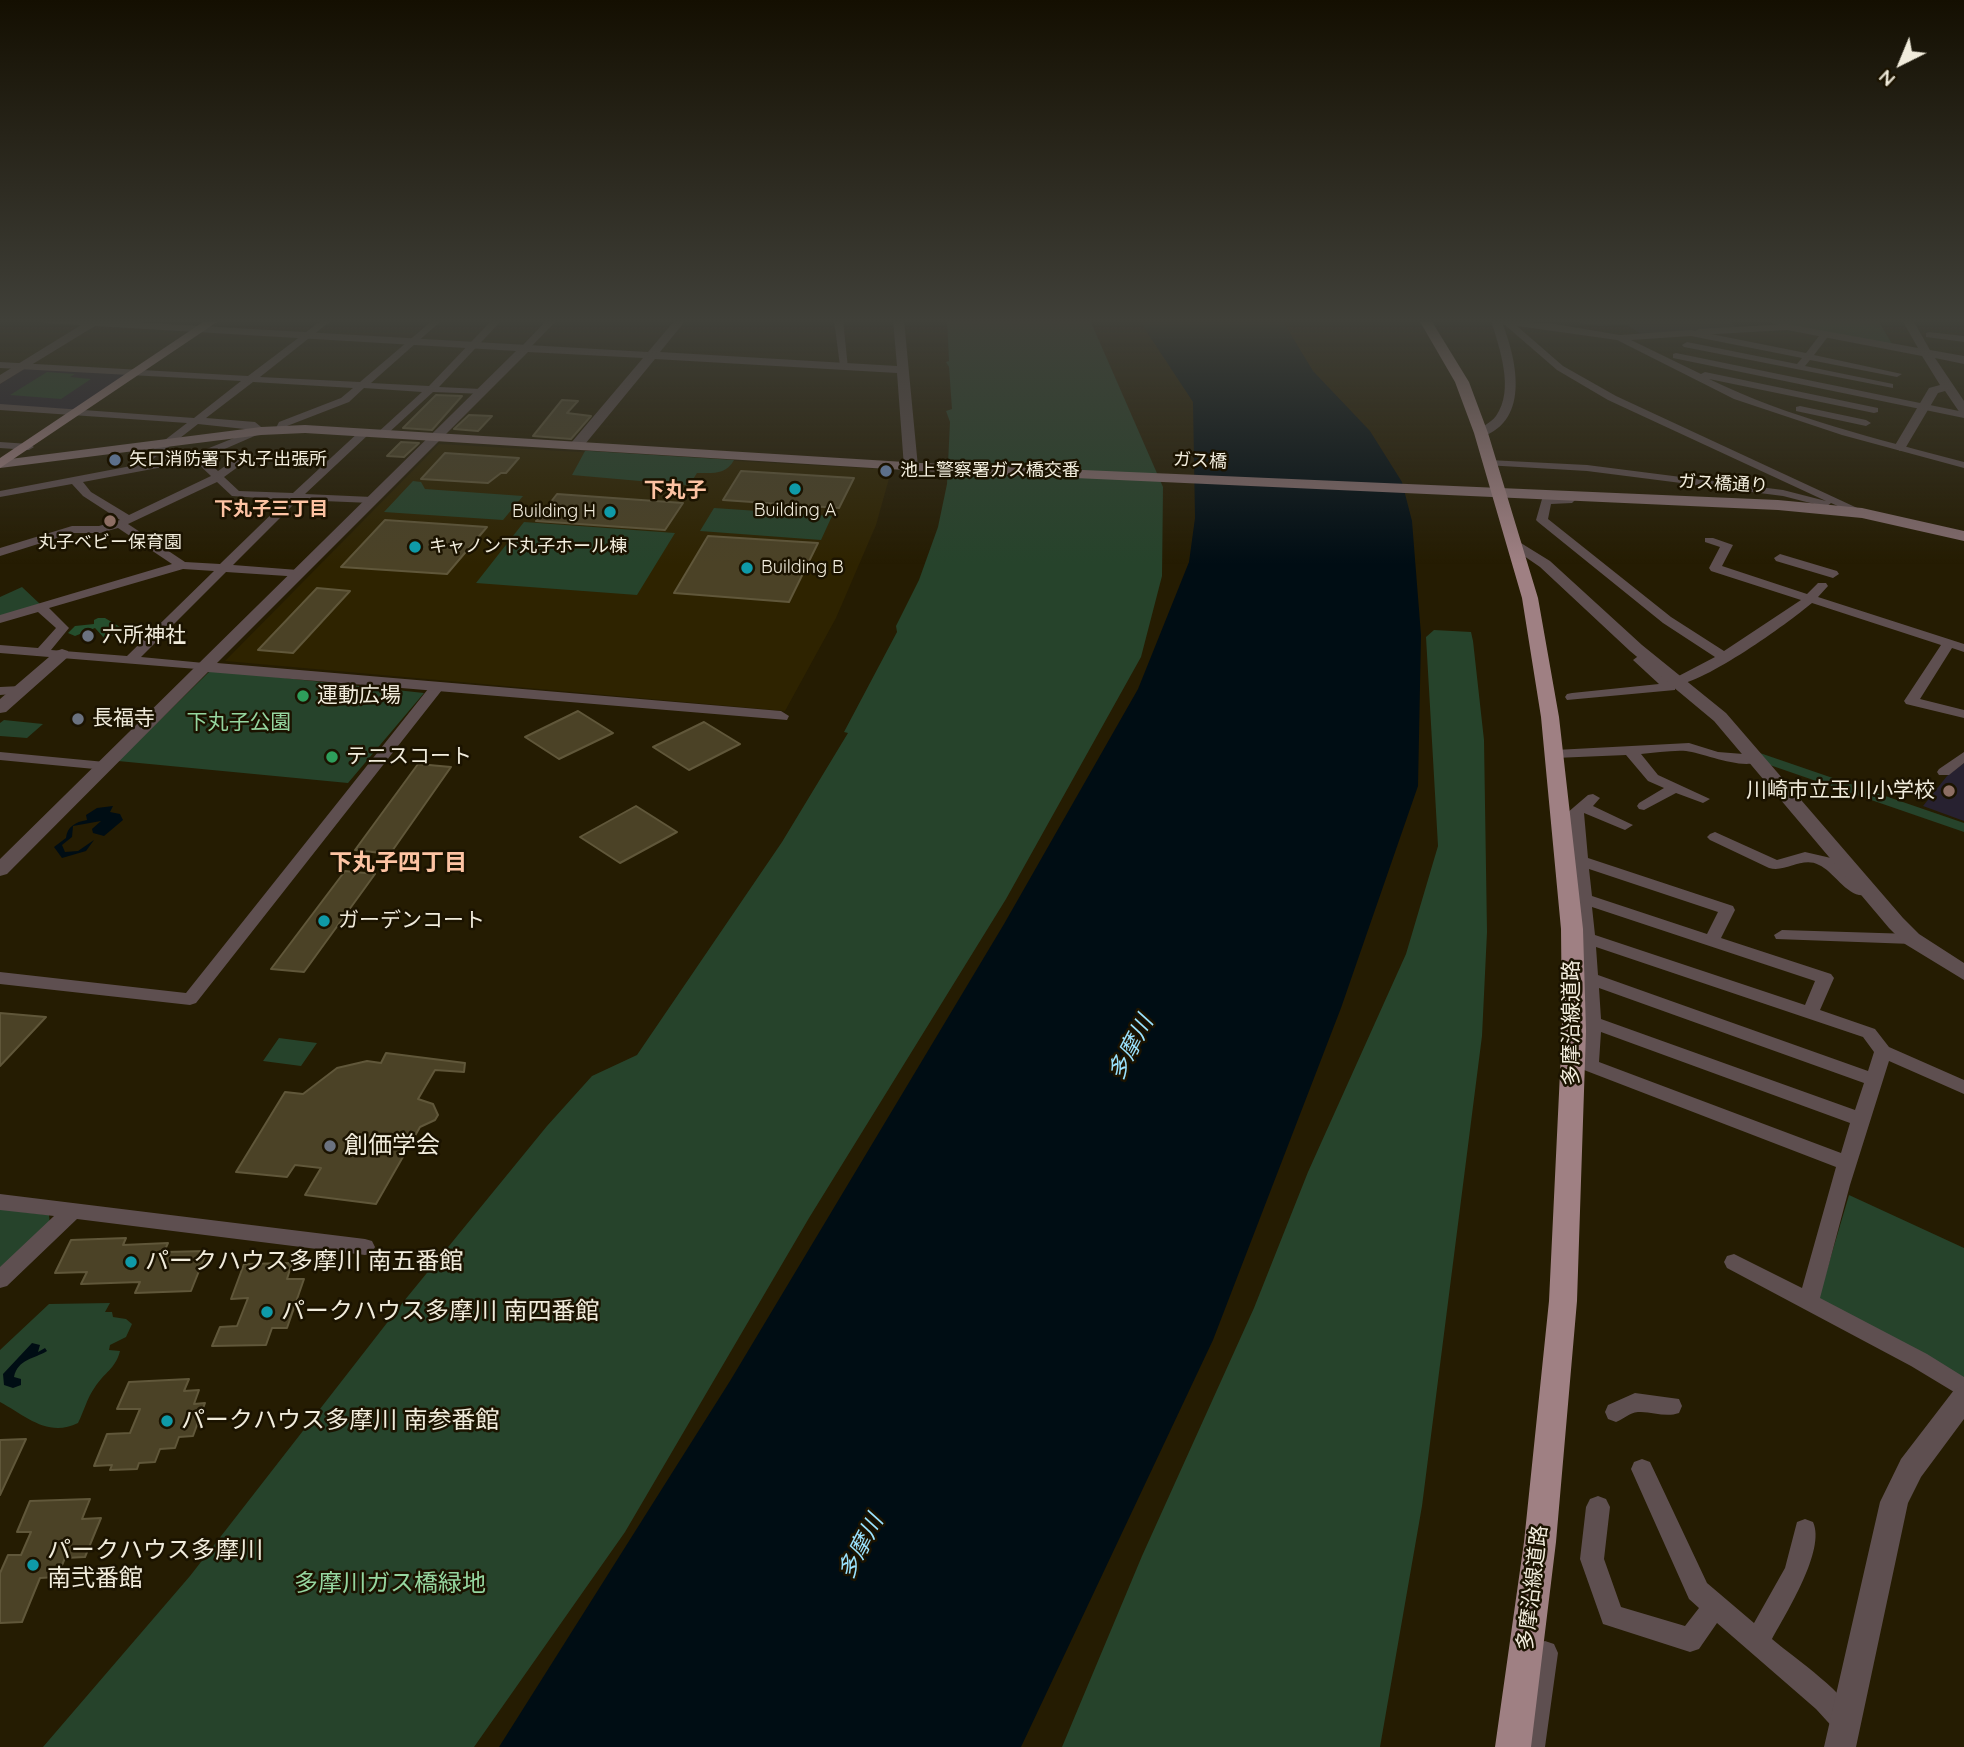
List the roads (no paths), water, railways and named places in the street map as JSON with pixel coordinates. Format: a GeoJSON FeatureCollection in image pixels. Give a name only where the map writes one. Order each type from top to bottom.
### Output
{"type":"FeatureCollection","features":[{"type":"Feature","properties":{"kind":"main road"},"geometry":{"type":"LineString","coordinates":[[1,465],[95,402]]}},
{"type":"Feature","properties":{"kind":"main road","name":"多摩沿線道路"},"geometry":{"type":"LineString","coordinates":[[1469,402],[1516,544],[1530,598],[1555,754],[1578,807],[1574,1031],[1563,1301],[1540,1542],[1513,1747]]}},
{"type":"Feature","properties":{"kind":"main road","name":"ガス橋"},"geometry":{"type":"LineString","coordinates":[[1,465],[280,430],[916,467],[1477,492]]}},
{"type":"Feature","properties":{"kind":"main road","name":"ガス橋通り"},"geometry":{"type":"LineString","coordinates":[[1477,492],[1834,510],[1862,513],[1964,536]]}},
{"type":"Feature","properties":{"kind":"street"},"geometry":{"type":"LineString","coordinates":[[132,470],[221,402]]}},
{"type":"Feature","properties":{"kind":"street"},"geometry":{"type":"LineString","coordinates":[[280,430],[283,424],[341,402]]}},
{"type":"Feature","properties":{"kind":"street"},"geometry":{"type":"LineString","coordinates":[[381,434],[416,402]]}},
{"type":"Feature","properties":{"kind":"street"},"geometry":{"type":"LineString","coordinates":[[0,870],[471,402]]}},
{"type":"Feature","properties":{"kind":"street"},"geometry":{"type":"LineString","coordinates":[[576,446],[613,402]]}},
{"type":"Feature","properties":{"kind":"street"},"geometry":{"type":"LineString","coordinates":[[907,402],[916,467]]}},
{"type":"Feature","properties":{"kind":"street"},"geometry":{"type":"LineString","coordinates":[[1481,433],[1498,424],[1508,402]]}},
{"type":"Feature","properties":{"kind":"street"},"geometry":{"type":"LineString","coordinates":[[1620,402],[1862,513]]}},
{"type":"Feature","properties":{"kind":"street"},"geometry":{"type":"LineString","coordinates":[[1756,402],[1866,423]]}},
{"type":"Feature","properties":{"kind":"street"},"geometry":{"type":"LineString","coordinates":[[1770,405],[1773,402]]}},
{"type":"Feature","properties":{"kind":"street"},"geometry":{"type":"LineString","coordinates":[[1833,402],[1874,410]]}},
{"type":"Feature","properties":{"kind":"street"},"geometry":{"type":"LineString","coordinates":[[1858,436],[1880,402]]}},
{"type":"Feature","properties":{"kind":"street"},"geometry":{"type":"LineString","coordinates":[[1898,402],[1964,415]]}},
{"type":"Feature","properties":{"kind":"street"},"geometry":{"type":"LineString","coordinates":[[1900,447],[1926,402]]}},
{"type":"Feature","properties":{"kind":"street"},"geometry":{"type":"LineString","coordinates":[[1770,405],[1846,433],[1964,466]]}},
{"type":"Feature","properties":{"kind":"street"},"geometry":{"type":"LineString","coordinates":[[0,407],[255,425],[261,431],[197,457],[0,494]]}},
{"type":"Feature","properties":{"kind":"street"},"geometry":{"type":"LineString","coordinates":[[131,660],[296,496],[364,433]]}},
{"type":"Feature","properties":{"kind":"street"},"geometry":{"type":"LineString","coordinates":[[0,445],[29,447]]}},
{"type":"Feature","properties":{"kind":"street"},"geometry":{"type":"LineString","coordinates":[[0,552],[72,529],[100,530],[124,522],[216,478],[249,454]]}},
{"type":"Feature","properties":{"kind":"street"},"geometry":{"type":"LineString","coordinates":[[197,457],[216,478],[236,494],[372,500]]}},
{"type":"Feature","properties":{"kind":"street"},"geometry":{"type":"LineString","coordinates":[[1489,463],[1587,468],[1772,492],[1823,503],[1834,510]]}},
{"type":"Feature","properties":{"kind":"street"},"geometry":{"type":"LineString","coordinates":[[76,481],[87,494],[182,565]]}},
{"type":"Feature","properties":{"kind":"street"},"geometry":{"type":"LineString","coordinates":[[1573,496],[1568,501],[1546,501],[1542,520],[1667,620],[1724,656]]}},
{"type":"Feature","properties":{"kind":"street"},"geometry":{"type":"LineString","coordinates":[[1709,540],[1727,545],[1715,568],[1964,648]]}},
{"type":"Feature","properties":{"kind":"street"},"geometry":{"type":"LineString","coordinates":[[1516,544],[1545,564],[1646,657],[1720,717],[1912,939],[1964,973]]}},
{"type":"Feature","properties":{"kind":"street"},"geometry":{"type":"LineString","coordinates":[[1780,558],[1833,574]]}},
{"type":"Feature","properties":{"kind":"street"},"geometry":{"type":"LineString","coordinates":[[0,619],[182,565],[298,574]]}},
{"type":"Feature","properties":{"kind":"street"},"geometry":{"type":"LineString","coordinates":[[1677,681],[1697,675],[1753,640],[1811,598],[1822,586]]}},
{"type":"Feature","properties":{"kind":"street"},"geometry":{"type":"LineString","coordinates":[[39,606],[63,628],[41,653]]}},
{"type":"Feature","properties":{"kind":"street"},"geometry":{"type":"LineString","coordinates":[[1949,643],[1911,701],[1964,714]]}},
{"type":"Feature","properties":{"kind":"street"},"geometry":{"type":"LineString","coordinates":[[0,649],[781,716]]}},
{"type":"Feature","properties":{"kind":"street"},"geometry":{"type":"LineString","coordinates":[[0,708],[62,654]]}},
{"type":"Feature","properties":{"kind":"street"},"geometry":{"type":"LineString","coordinates":[[1572,697],[1670,687],[1640,660],[1646,657]]}},
{"type":"Feature","properties":{"kind":"street"},"geometry":{"type":"LineString","coordinates":[[0,978],[190,999],[437,687]]}},
{"type":"Feature","properties":{"kind":"street"},"geometry":{"type":"LineString","coordinates":[[0,691],[21,690]]}},
{"type":"Feature","properties":{"kind":"street"},"geometry":{"type":"LineString","coordinates":[[1555,754],[1689,747],[1716,756],[1756,759]]}},
{"type":"Feature","properties":{"kind":"street"},"geometry":{"type":"LineString","coordinates":[[1630,750],[1653,778],[1703,799]]}},
{"type":"Feature","properties":{"kind":"street"},"geometry":{"type":"LineString","coordinates":[[0,756],[105,766]]}},
{"type":"Feature","properties":{"kind":"street"},"geometry":{"type":"LineString","coordinates":[[1944,772],[1964,756]]}},
{"type":"Feature","properties":{"kind":"street"},"geometry":{"type":"LineString","coordinates":[[1644,806],[1675,787]]}},
{"type":"Feature","properties":{"kind":"street"},"geometry":{"type":"LineString","coordinates":[[1625,825],[1578,807],[1581,861],[1577,897],[1586,937],[1592,1022],[1590,1065],[1847,1163]]}},
{"type":"Feature","properties":{"kind":"street"},"geometry":{"type":"LineString","coordinates":[[1715,837],[1775,865],[1805,857],[1825,861],[1856,889],[1867,889]]}},
{"type":"Feature","properties":{"kind":"street"},"geometry":{"type":"LineString","coordinates":[[1581,861],[1727,910],[1712,940]]}},
{"type":"Feature","properties":{"kind":"street"},"geometry":{"type":"LineString","coordinates":[[1577,897],[1825,978],[1810,1014]]}},
{"type":"Feature","properties":{"kind":"street"},"geometry":{"type":"LineString","coordinates":[[1782,935],[1912,939]]}},
{"type":"Feature","properties":{"kind":"street"},"geometry":{"type":"LineString","coordinates":[[1586,937],[1869,1033],[1883,1051],[1964,1087]]}},
{"type":"Feature","properties":{"kind":"street"},"geometry":{"type":"LineString","coordinates":[[1589,978],[1874,1080]]}},
{"type":"Feature","properties":{"kind":"street"},"geometry":{"type":"LineString","coordinates":[[1592,1022],[1861,1120]]}},
{"type":"Feature","properties":{"kind":"street"},"geometry":{"type":"LineString","coordinates":[[1809,1300],[1847,1163],[1883,1051]]}},
{"type":"Feature","properties":{"kind":"street"},"geometry":{"type":"LineString","coordinates":[[0,1202],[365,1247]]}},
{"type":"Feature","properties":{"kind":"street"},"geometry":{"type":"LineString","coordinates":[[0,1280],[73,1211]]}},
{"type":"Feature","properties":{"kind":"street"},"geometry":{"type":"LineString","coordinates":[[1734,1262],[1919,1360],[1964,1389]]}},
{"type":"Feature","properties":{"kind":"street"},"geometry":{"type":"LineString","coordinates":[[1843,1735],[1894,1502],[1912,1468],[1964,1398]]}},
{"type":"Feature","properties":{"kind":"street"},"geometry":{"type":"LineString","coordinates":[[1616,1412],[1624,1404],[1632,1402],[1671,1406]]}},
{"type":"Feature","properties":{"kind":"street"},"geometry":{"type":"LineString","coordinates":[[1642,1469],[1698,1591],[1825,1700],[1843,1735]]}},
{"type":"Feature","properties":{"kind":"street"},"geometry":{"type":"LineString","coordinates":[[1598,1507],[1592,1559],[1612,1616],[1690,1640],[1715,1606]]}},
{"type":"Feature","properties":{"kind":"street"},"geometry":{"type":"LineString","coordinates":[[1757,1642],[1796,1571],[1805,1530]]}},
{"type":"Feature","properties":{"kind":"street"},"geometry":{"type":"LineString","coordinates":[[1532,1747],[1545,1653]]}},
{"type":"Feature","properties":{"kind":"water","name":"多摩川"},"geometry":{"type":"Polygon","coordinates":[[[1193,402],[1342,402],[1370,431],[1402,482],[1412,521],[1421,635],[1418,786],[1341,1008],[1213,1340],[1021,1747],[499,1747],[730,1381],[1004,924],[1138,689],[1189,562],[1195,518],[1193,402]]]}},
{"type":"Feature","properties":{"kind":"water"},"geometry":{"type":"Polygon","coordinates":[[[113,806],[110,812],[120,814],[123,820],[104,836],[93,833],[92,829],[101,821],[73,826],[72,837],[62,845],[65,852],[78,851],[94,840],[86,851],[62,858],[54,847],[66,838],[70,828],[75,824],[87,820],[86,815],[97,808],[113,806]]]}},
{"type":"Feature","properties":{"kind":"water"},"geometry":{"type":"Polygon","coordinates":[[[32,1343],[40,1345],[38,1352],[45,1348],[47,1351],[19,1366],[14,1377],[21,1379],[21,1385],[13,1388],[4,1385],[3,1374],[32,1343]]]}},
{"type":"Feature","properties":{"kind":"place","name":"矢口消防署下丸子出張所"},"geometry":{"type":"Point","coordinates":[115,460]}},
{"type":"Feature","properties":{"kind":"place","name":"池上警察署ガス橋交番"},"geometry":{"type":"Point","coordinates":[886,471]}},
{"type":"Feature","properties":{"kind":"place","name":"Building A"},"geometry":{"type":"Point","coordinates":[795,489]}},
{"type":"Feature","properties":{"kind":"place","name":"Building H"},"geometry":{"type":"Point","coordinates":[610,512]}},
{"type":"Feature","properties":{"kind":"place","name":"丸子ベビー保育園"},"geometry":{"type":"Point","coordinates":[110,521]}},
{"type":"Feature","properties":{"kind":"place","name":"キャノン下丸子ホール棟"},"geometry":{"type":"Point","coordinates":[415,547]}},
{"type":"Feature","properties":{"kind":"place","name":"Building B"},"geometry":{"type":"Point","coordinates":[747,568]}},
{"type":"Feature","properties":{"kind":"place","name":"六所神社"},"geometry":{"type":"Point","coordinates":[88,636]}},
{"type":"Feature","properties":{"kind":"place","name":"運動広場"},"geometry":{"type":"Point","coordinates":[303,696]}},
{"type":"Feature","properties":{"kind":"place","name":"長福寺"},"geometry":{"type":"Point","coordinates":[78,719]}},
{"type":"Feature","properties":{"kind":"place","name":"テニスコート"},"geometry":{"type":"Point","coordinates":[332,757]}},
{"type":"Feature","properties":{"kind":"place","name":"川崎市立玉川小学校"},"geometry":{"type":"Point","coordinates":[1949,791]}},
{"type":"Feature","properties":{"kind":"place","name":"ガーデンコート"},"geometry":{"type":"Point","coordinates":[324,921]}},
{"type":"Feature","properties":{"kind":"place","name":"創価学会"},"geometry":{"type":"Point","coordinates":[330,1146]}},
{"type":"Feature","properties":{"kind":"place","name":"パークハウス多摩川 南五番館"},"geometry":{"type":"Point","coordinates":[131,1262]}},
{"type":"Feature","properties":{"kind":"place","name":"パークハウス多摩川 南四番館"},"geometry":{"type":"Point","coordinates":[267,1312]}},
{"type":"Feature","properties":{"kind":"place","name":"パークハウス多摩川 南参番館"},"geometry":{"type":"Point","coordinates":[167,1421]}},
{"type":"Feature","properties":{"kind":"place","name":"パークハウス多摩川 南弐番館"},"geometry":{"type":"Point","coordinates":[33,1565]}},
{"type":"Feature","properties":{"kind":"district","name":"下丸子"},"geometry":{"type":"Point","coordinates":[675,491]}},
{"type":"Feature","properties":{"kind":"district","name":"下丸子三丁目"},"geometry":{"type":"Point","coordinates":[271,509]}},
{"type":"Feature","properties":{"kind":"district","name":"下丸子四丁目"},"geometry":{"type":"Point","coordinates":[398,863]}},
{"type":"Feature","properties":{"kind":"park label","name":"下丸子公園"},"geometry":{"type":"Point","coordinates":[239,723]}},
{"type":"Feature","properties":{"kind":"park label","name":"多摩川ガス橋緑地"},"geometry":{"type":"Point","coordinates":[390,1584]}}]}
